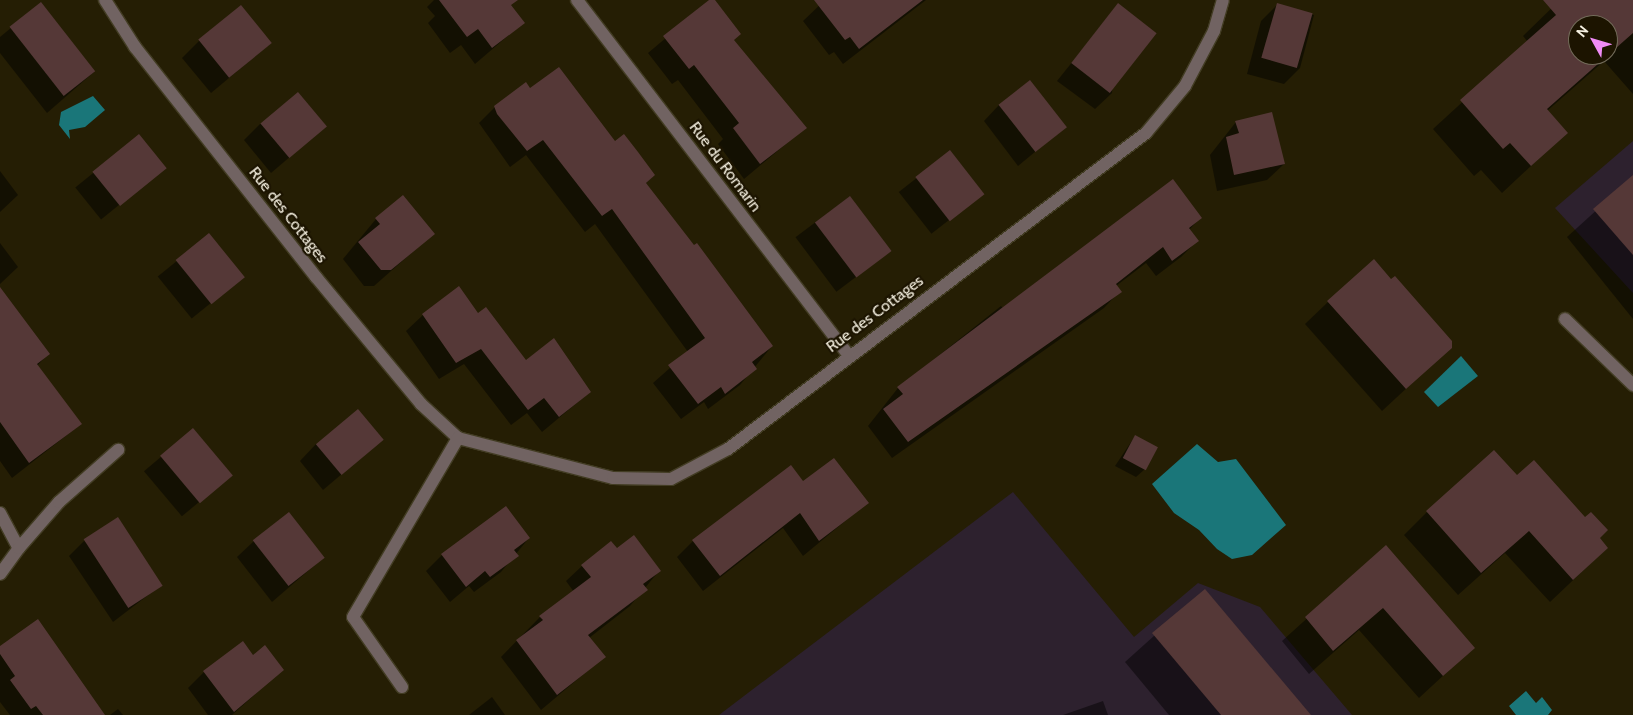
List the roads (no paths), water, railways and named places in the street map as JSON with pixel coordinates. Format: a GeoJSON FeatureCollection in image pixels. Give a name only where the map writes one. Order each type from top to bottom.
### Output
{"type":"FeatureCollection","features":[{"type":"Feature","properties":{"kind":"street","name":"Rue des Cottages"},"geometry":{"type":"LineString","coordinates":[[105,0],[135,47],[316,277],[421,404],[458,438],[613,478],[671,479],[728,449],[848,354],[1146,133],[1185,86],[1214,31],[1223,0]]}},
{"type":"Feature","properties":{"kind":"street","name":"Rue du Romarin"},"geometry":{"type":"LineString","coordinates":[[577,0],[848,354]]}},
{"type":"Feature","properties":{"kind":"street"},"geometry":{"type":"LineString","coordinates":[[1565,319],[1633,385]]}},
{"type":"Feature","properties":{"kind":"street"},"geometry":{"type":"LineString","coordinates":[[402,687],[353,617],[458,438]]}},
{"type":"Feature","properties":{"kind":"street"},"geometry":{"type":"LineString","coordinates":[[0,574],[19,548],[59,502],[118,450]]}},
{"type":"Feature","properties":{"kind":"street"},"geometry":{"type":"LineString","coordinates":[[0,513],[19,548]]}},
{"type":"Feature","properties":{"kind":"water"},"geometry":{"type":"Polygon","coordinates":[[[93,96],[105,110],[85,127],[69,130],[70,139],[59,125],[61,112],[93,96]]]}},
{"type":"Feature","properties":{"kind":"water"},"geometry":{"type":"Polygon","coordinates":[[[1461,356],[1478,376],[1438,407],[1424,392],[1461,356]]]}},
{"type":"Feature","properties":{"kind":"water"},"geometry":{"type":"Polygon","coordinates":[[[1197,444],[1218,462],[1236,459],[1286,525],[1252,555],[1232,559],[1217,549],[1199,530],[1174,513],[1152,484],[1197,444]]]}},
{"type":"Feature","properties":{"kind":"water"},"geometry":{"type":"Polygon","coordinates":[[[1526,691],[1536,703],[1542,697],[1552,710],[1548,715],[1516,715],[1509,706],[1526,691]]]}}]}
